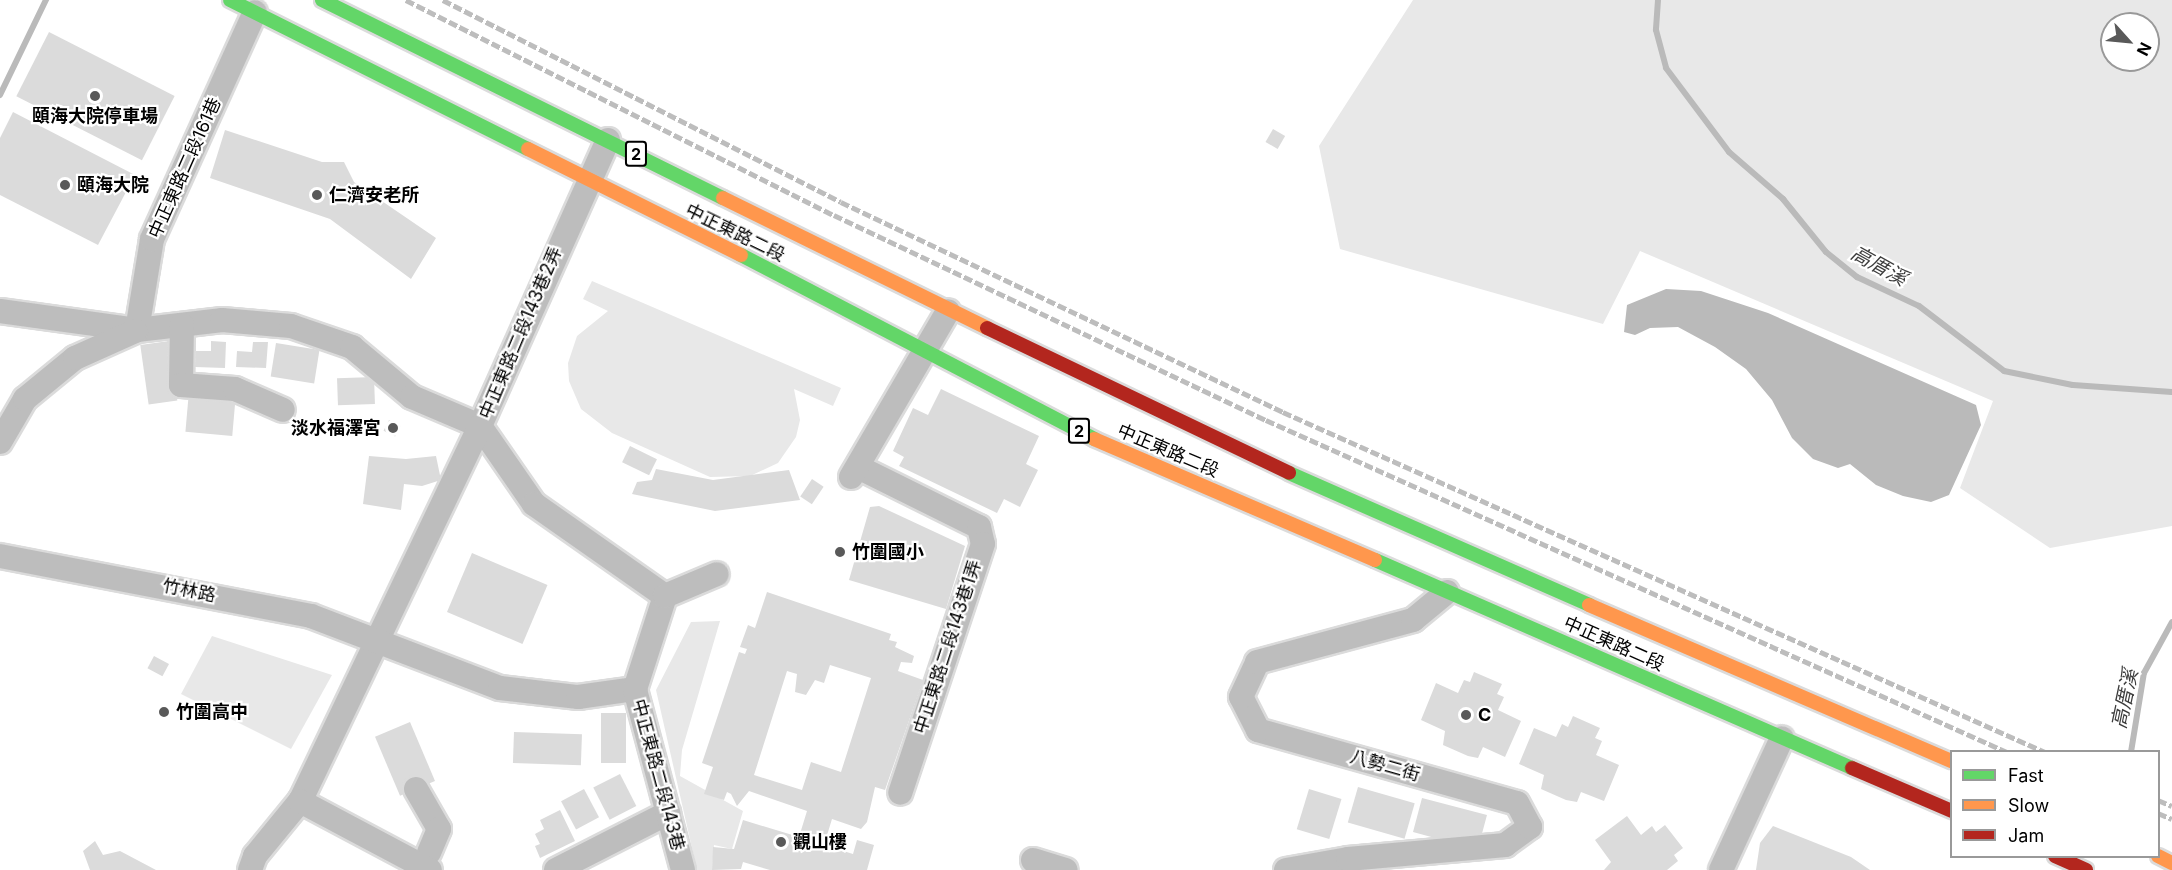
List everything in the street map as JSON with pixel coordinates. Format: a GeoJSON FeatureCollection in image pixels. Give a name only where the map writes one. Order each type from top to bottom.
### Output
{"type":"FeatureCollection","features":[{"type":"Feature","properties":{"kind":"main road","name":"中正東路二段"},"geometry":{"type":"LineString","coordinates":[[230,0],[929,349],[1086,435],[1950,811]]}},
{"type":"Feature","properties":{"kind":"main road","name":"中正東路二段"},"geometry":{"type":"LineString","coordinates":[[322,0],[608,140],[948,311],[1364,508],[1950,760]]}},
{"type":"Feature","properties":{"kind":"main road"},"geometry":{"type":"LineString","coordinates":[[2060,858],[2088,870]]}},
{"type":"Feature","properties":{"kind":"street","name":"中正東路二段161巷"},"geometry":{"type":"LineString","coordinates":[[137,330],[152,239],[255,12]]}},
{"type":"Feature","properties":{"kind":"street","name":"中正東路二段143巷2弄"},"geometry":{"type":"LineString","coordinates":[[608,140],[587,180],[480,426],[534,504],[665,596]]}},
{"type":"Feature","properties":{"kind":"street"},"geometry":{"type":"LineString","coordinates":[[0,311],[45,320],[137,330],[222,320],[291,326],[352,347],[412,397],[480,426],[374,641],[300,801],[255,856],[250,870]]}},
{"type":"Feature","properties":{"kind":"street"},"geometry":{"type":"LineString","coordinates":[[929,349],[948,311]]}},
{"type":"Feature","properties":{"kind":"street"},"geometry":{"type":"LineString","coordinates":[[0,326],[45,320]]}},
{"type":"Feature","properties":{"kind":"street"},"geometry":{"type":"LineString","coordinates":[[182,325],[181,385],[235,389],[283,410]]}},
{"type":"Feature","properties":{"kind":"street"},"geometry":{"type":"LineString","coordinates":[[0,442],[25,399],[75,358],[137,330]]}},
{"type":"Feature","properties":{"kind":"street","name":"中正東路二段143巷1弄"},"geometry":{"type":"LineString","coordinates":[[900,793],[982,544],[979,527],[854,472],[929,349]]}},
{"type":"Feature","properties":{"kind":"street","name":"竹林路"},"geometry":{"type":"LineString","coordinates":[[0,556],[311,616],[500,688],[578,698],[635,688]]}},
{"type":"Feature","properties":{"kind":"street"},"geometry":{"type":"LineString","coordinates":[[665,596],[717,574]]}},
{"type":"Feature","properties":{"kind":"street","name":"八勢二街"},"geometry":{"type":"LineString","coordinates":[[1286,870],[1348,859],[1505,845],[1530,827],[1517,803],[1257,730],[1240,697],[1257,662],[1413,620],[1447,592]]}},
{"type":"Feature","properties":{"kind":"street","name":"中正東路二段143巷"},"geometry":{"type":"LineString","coordinates":[[665,596],[635,688],[683,870]]}},
{"type":"Feature","properties":{"kind":"street"},"geometry":{"type":"LineString","coordinates":[[1721,870],[1782,738]]}},
{"type":"Feature","properties":{"kind":"street"},"geometry":{"type":"LineString","coordinates":[[300,801],[430,861],[439,829],[416,789]]}},
{"type":"Feature","properties":{"kind":"street"},"geometry":{"type":"LineString","coordinates":[[556,870],[668,813]]}},
{"type":"Feature","properties":{"kind":"street"},"geometry":{"type":"LineString","coordinates":[[1032,860],[1065,870]]}},
{"type":"Feature","properties":{"kind":"shaded area"},"geometry":{"type":"Polygon","coordinates":[[[1413,0],[2172,0],[2172,526],[2050,548],[1960,488],[1993,401],[1640,251],[1603,324],[1340,249],[1319,146],[1413,0]]]}},
{"type":"Feature","properties":{"kind":"shaded area"},"geometry":{"type":"Polygon","coordinates":[[[592,281],[841,388],[833,406],[794,389],[800,420],[796,437],[778,463],[750,476],[710,477],[612,433],[581,409],[569,381],[568,363],[577,336],[608,311],[583,299],[592,281]]]}},
{"type":"Feature","properties":{"kind":"shaded area"},"geometry":{"type":"Polygon","coordinates":[[[1666,289],[1701,291],[1768,313],[1976,405],[1981,425],[1949,495],[1931,502],[1903,496],[1876,485],[1850,464],[1838,468],[1813,459],[1792,438],[1772,400],[1746,369],[1715,347],[1678,327],[1650,328],[1635,335],[1624,332],[1627,305],[1666,289]]]}},
{"type":"Feature","properties":{"kind":"shaded area"},"geometry":{"type":"Polygon","coordinates":[[[720,621],[682,750],[680,776],[743,811],[732,849],[714,845],[712,870],[697,870],[656,690],[691,622],[720,621]]]}},
{"type":"Feature","properties":{"kind":"shaded area"},"geometry":{"type":"Polygon","coordinates":[[[212,636],[332,675],[291,749],[181,694],[212,636]]]}},
{"type":"Feature","properties":{"kind":"building","name":"頤海大院停車場"},"geometry":{"type":"Polygon","coordinates":[[[49,32],[175,96],[142,160],[16,96],[49,32]]]}},
{"type":"Feature","properties":{"kind":"building","name":"頤海大院"},"geometry":{"type":"Polygon","coordinates":[[[13,112],[135,175],[98,245],[0,195],[0,138],[13,112]]]}},
{"type":"Feature","properties":{"kind":"building"},"geometry":{"type":"Polygon","coordinates":[[[1273,129],[1285,136],[1278,149],[1266,142],[1273,129]]]}},
{"type":"Feature","properties":{"kind":"building","name":"仁濟安老所"},"geometry":{"type":"Polygon","coordinates":[[[225,130],[322,162],[344,162],[354,182],[436,238],[411,279],[330,219],[210,178],[225,130]]]}},
{"type":"Feature","properties":{"kind":"building"},"geometry":{"type":"Polygon","coordinates":[[[169,341],[177,400],[149,404],[140,345],[169,341]]]}},
{"type":"Feature","properties":{"kind":"building"},"geometry":{"type":"Polygon","coordinates":[[[211,341],[226,342],[225,368],[195,367],[196,351],[211,351],[211,341]]]}},
{"type":"Feature","properties":{"kind":"building"},"geometry":{"type":"Polygon","coordinates":[[[253,342],[268,342],[266,368],[236,367],[237,351],[252,352],[253,342]]]}},
{"type":"Feature","properties":{"kind":"building"},"geometry":{"type":"Polygon","coordinates":[[[276,343],[319,350],[314,383],[271,377],[276,343]]]}},
{"type":"Feature","properties":{"kind":"building"},"geometry":{"type":"Polygon","coordinates":[[[374,377],[375,404],[338,405],[337,378],[374,377]]]}},
{"type":"Feature","properties":{"kind":"building"},"geometry":{"type":"Polygon","coordinates":[[[941,389],[1039,436],[1026,464],[1038,470],[1020,507],[1004,499],[997,513],[899,466],[904,457],[893,451],[913,408],[928,415],[941,389]]]}},
{"type":"Feature","properties":{"kind":"building"},"geometry":{"type":"Polygon","coordinates":[[[189,391],[236,395],[232,436],[185,432],[189,391]]]}},
{"type":"Feature","properties":{"kind":"building","name":"淡水福澤宮"},"geometry":{"type":"Polygon","coordinates":[[[389,420],[401,426],[395,437],[384,431],[389,420]]]}},
{"type":"Feature","properties":{"kind":"building"},"geometry":{"type":"Polygon","coordinates":[[[630,446],[657,459],[649,475],[622,462],[630,446]]]}},
{"type":"Feature","properties":{"kind":"building"},"geometry":{"type":"Polygon","coordinates":[[[369,456],[406,459],[436,456],[441,480],[422,486],[404,484],[401,510],[363,504],[369,456]]]}},
{"type":"Feature","properties":{"kind":"building"},"geometry":{"type":"Polygon","coordinates":[[[656,469],[713,480],[789,470],[800,500],[715,511],[632,494],[637,482],[652,480],[656,469]]]}},
{"type":"Feature","properties":{"kind":"building"},"geometry":{"type":"Polygon","coordinates":[[[812,479],[824,487],[812,504],[800,496],[812,479]]]}},
{"type":"Feature","properties":{"kind":"building"},"geometry":{"type":"Polygon","coordinates":[[[879,506],[965,546],[946,609],[849,580],[870,507],[879,506]]]}},
{"type":"Feature","properties":{"kind":"building"},"geometry":{"type":"Polygon","coordinates":[[[472,553],[547,585],[522,644],[447,612],[472,553]]]}},
{"type":"Feature","properties":{"kind":"building"},"geometry":{"type":"Polygon","coordinates":[[[767,592],[891,634],[889,640],[897,642],[895,647],[914,656],[912,663],[901,662],[898,671],[923,680],[885,790],[875,787],[867,822],[861,829],[832,819],[824,845],[853,854],[857,840],[874,845],[867,870],[770,870],[743,862],[741,869],[712,870],[713,847],[734,849],[743,820],[799,837],[807,811],[749,791],[737,806],[731,794],[727,792],[724,800],[704,794],[713,767],[702,763],[739,652],[745,654],[747,649],[740,647],[748,625],[755,628],[767,592]],[[830,665],[824,683],[815,680],[806,695],[795,692],[797,674],[787,671],[754,775],[802,790],[811,762],[841,772],[871,678],[830,665]]]}},
{"type":"Feature","properties":{"kind":"building"},"geometry":{"type":"Polygon","coordinates":[[[154,656],[169,664],[162,676],[147,668],[154,656]]]}},
{"type":"Feature","properties":{"kind":"building","name":"C"},"geometry":{"type":"Polygon","coordinates":[[[1474,672],[1502,684],[1497,694],[1504,697],[1498,710],[1521,721],[1505,757],[1483,747],[1478,758],[1443,745],[1445,731],[1421,720],[1436,683],[1458,693],[1464,680],[1470,682],[1474,672]]]}},
{"type":"Feature","properties":{"kind":"building"},"geometry":{"type":"Polygon","coordinates":[[[601,713],[626,713],[626,763],[601,763],[601,713]]]}},
{"type":"Feature","properties":{"kind":"building"},"geometry":{"type":"Polygon","coordinates":[[[1573,716],[1600,728],[1595,738],[1602,741],[1596,755],[1619,765],[1604,801],[1581,792],[1577,802],[1566,800],[1541,789],[1544,775],[1519,764],[1534,728],[1556,737],[1562,724],[1568,727],[1573,716]]]}},
{"type":"Feature","properties":{"kind":"building"},"geometry":{"type":"Polygon","coordinates":[[[410,722],[435,781],[400,796],[375,737],[410,722]]]}},
{"type":"Feature","properties":{"kind":"building"},"geometry":{"type":"Polygon","coordinates":[[[514,732],[582,734],[581,765],[513,763],[514,732]]]}},
{"type":"Feature","properties":{"kind":"building"},"geometry":{"type":"Polygon","coordinates":[[[620,774],[636,806],[610,820],[593,788],[620,774]]]}},
{"type":"Feature","properties":{"kind":"building"},"geometry":{"type":"Polygon","coordinates":[[[1358,787],[1415,803],[1405,839],[1348,823],[1358,787]]]}},
{"type":"Feature","properties":{"kind":"building"},"geometry":{"type":"Polygon","coordinates":[[[584,789],[599,817],[576,829],[561,801],[584,789]]]}},
{"type":"Feature","properties":{"kind":"building"},"geometry":{"type":"Polygon","coordinates":[[[1309,789],[1342,799],[1329,839],[1297,829],[1309,789]]]}},
{"type":"Feature","properties":{"kind":"building"},"geometry":{"type":"Polygon","coordinates":[[[1422,798],[1487,815],[1480,841],[1459,835],[1446,841],[1413,832],[1422,798]]]}},
{"type":"Feature","properties":{"kind":"building"},"geometry":{"type":"Polygon","coordinates":[[[560,810],[575,841],[540,858],[535,846],[540,844],[535,834],[544,829],[540,820],[560,810]]]}},
{"type":"Feature","properties":{"kind":"building"},"geometry":{"type":"Polygon","coordinates":[[[1627,816],[1641,835],[1652,826],[1656,832],[1665,825],[1683,848],[1674,855],[1678,861],[1667,870],[1604,870],[1611,862],[1595,840],[1627,816]]]}},
{"type":"Feature","properties":{"kind":"building"},"geometry":{"type":"Polygon","coordinates":[[[1773,826],[1851,857],[1870,870],[1756,870],[1760,843],[1773,826]]]}},
{"type":"Feature","properties":{"kind":"building"},"geometry":{"type":"Polygon","coordinates":[[[95,841],[103,855],[120,851],[156,870],[90,870],[83,851],[95,841]]]}},
{"type":"Feature","properties":{"kind":"waterway"},"geometry":{"type":"LineString","coordinates":[[0,95],[46,0]]}},
{"type":"Feature","properties":{"kind":"waterway","name":"高厝溪"},"geometry":{"type":"LineString","coordinates":[[1658,0],[1656,30],[1666,68],[1729,152],[1783,199],[1826,252],[1857,277],[1919,306],[2004,371],[2073,385],[2172,392]]}},
{"type":"Feature","properties":{"kind":"waterway","name":"高厝溪"},"geometry":{"type":"LineString","coordinates":[[2131,750],[2144,673],[2172,622]]}},
{"type":"Feature","properties":{"kind":"railway"},"geometry":{"type":"LineString","coordinates":[[406,0],[834,215],[1266,420],[2003,750]]}},
{"type":"Feature","properties":{"kind":"railway"},"geometry":{"type":"LineString","coordinates":[[443,0],[841,202],[1283,412],[2041,750]]}},
{"type":"Feature","properties":{"kind":"railway"},"geometry":{"type":"LineString","coordinates":[[2160,801],[2172,806]]}},
{"type":"Feature","properties":{"kind":"railway"},"geometry":{"type":"LineString","coordinates":[[2160,814],[2172,819]]}},
{"type":"Feature","properties":{"kind":"traffic: fast"},"geometry":{"type":"LineString","coordinates":[[230,0],[528,149]]}},
{"type":"Feature","properties":{"kind":"traffic: fast"},"geometry":{"type":"LineString","coordinates":[[322,0],[723,198]]}},
{"type":"Feature","properties":{"kind":"traffic: fast"},"geometry":{"type":"LineString","coordinates":[[741,255],[1094,439]]}},
{"type":"Feature","properties":{"kind":"traffic: fast"},"geometry":{"type":"LineString","coordinates":[[1289,473],[1589,605]]}},
{"type":"Feature","properties":{"kind":"traffic: fast"},"geometry":{"type":"LineString","coordinates":[[1375,560],[1852,768]]}},
{"type":"Feature","properties":{"kind":"traffic: slow"},"geometry":{"type":"LineString","coordinates":[[528,149],[741,255]]}},
{"type":"Feature","properties":{"kind":"traffic: slow"},"geometry":{"type":"LineString","coordinates":[[723,198],[987,328]]}},
{"type":"Feature","properties":{"kind":"traffic: slow"},"geometry":{"type":"LineString","coordinates":[[1094,439],[1375,560]]}},
{"type":"Feature","properties":{"kind":"traffic: slow"},"geometry":{"type":"LineString","coordinates":[[1589,605],[1950,760]]}},
{"type":"Feature","properties":{"kind":"traffic: slow"},"geometry":{"type":"LineString","coordinates":[[2160,857],[2172,863]]}},
{"type":"Feature","properties":{"kind":"traffic: jam"},"geometry":{"type":"LineString","coordinates":[[987,328],[1289,473]]}},
{"type":"Feature","properties":{"kind":"traffic: jam"},"geometry":{"type":"LineString","coordinates":[[1852,768],[1950,810]]}},
{"type":"Feature","properties":{"kind":"traffic: jam"},"geometry":{"type":"LineString","coordinates":[[2059,858],[2086,870]]}},
{"type":"Feature","properties":{"kind":"place","name":"頤海大院停車場"},"geometry":{"type":"Point","coordinates":[95,96]}},
{"type":"Feature","properties":{"kind":"place","name":"頤海大院"},"geometry":{"type":"Point","coordinates":[65,185]}},
{"type":"Feature","properties":{"kind":"place","name":"仁濟安老所"},"geometry":{"type":"Point","coordinates":[317,195]}},
{"type":"Feature","properties":{"kind":"place","name":"淡水福澤宮"},"geometry":{"type":"Point","coordinates":[393,428]}},
{"type":"Feature","properties":{"kind":"place","name":"竹圍國小"},"geometry":{"type":"Point","coordinates":[840,552]}},
{"type":"Feature","properties":{"kind":"place","name":"竹圍高中"},"geometry":{"type":"Point","coordinates":[164,712]}},
{"type":"Feature","properties":{"kind":"place","name":"C"},"geometry":{"type":"Point","coordinates":[1466,715]}},
{"type":"Feature","properties":{"kind":"place","name":"觀山樓"},"geometry":{"type":"Point","coordinates":[781,842]}}]}
